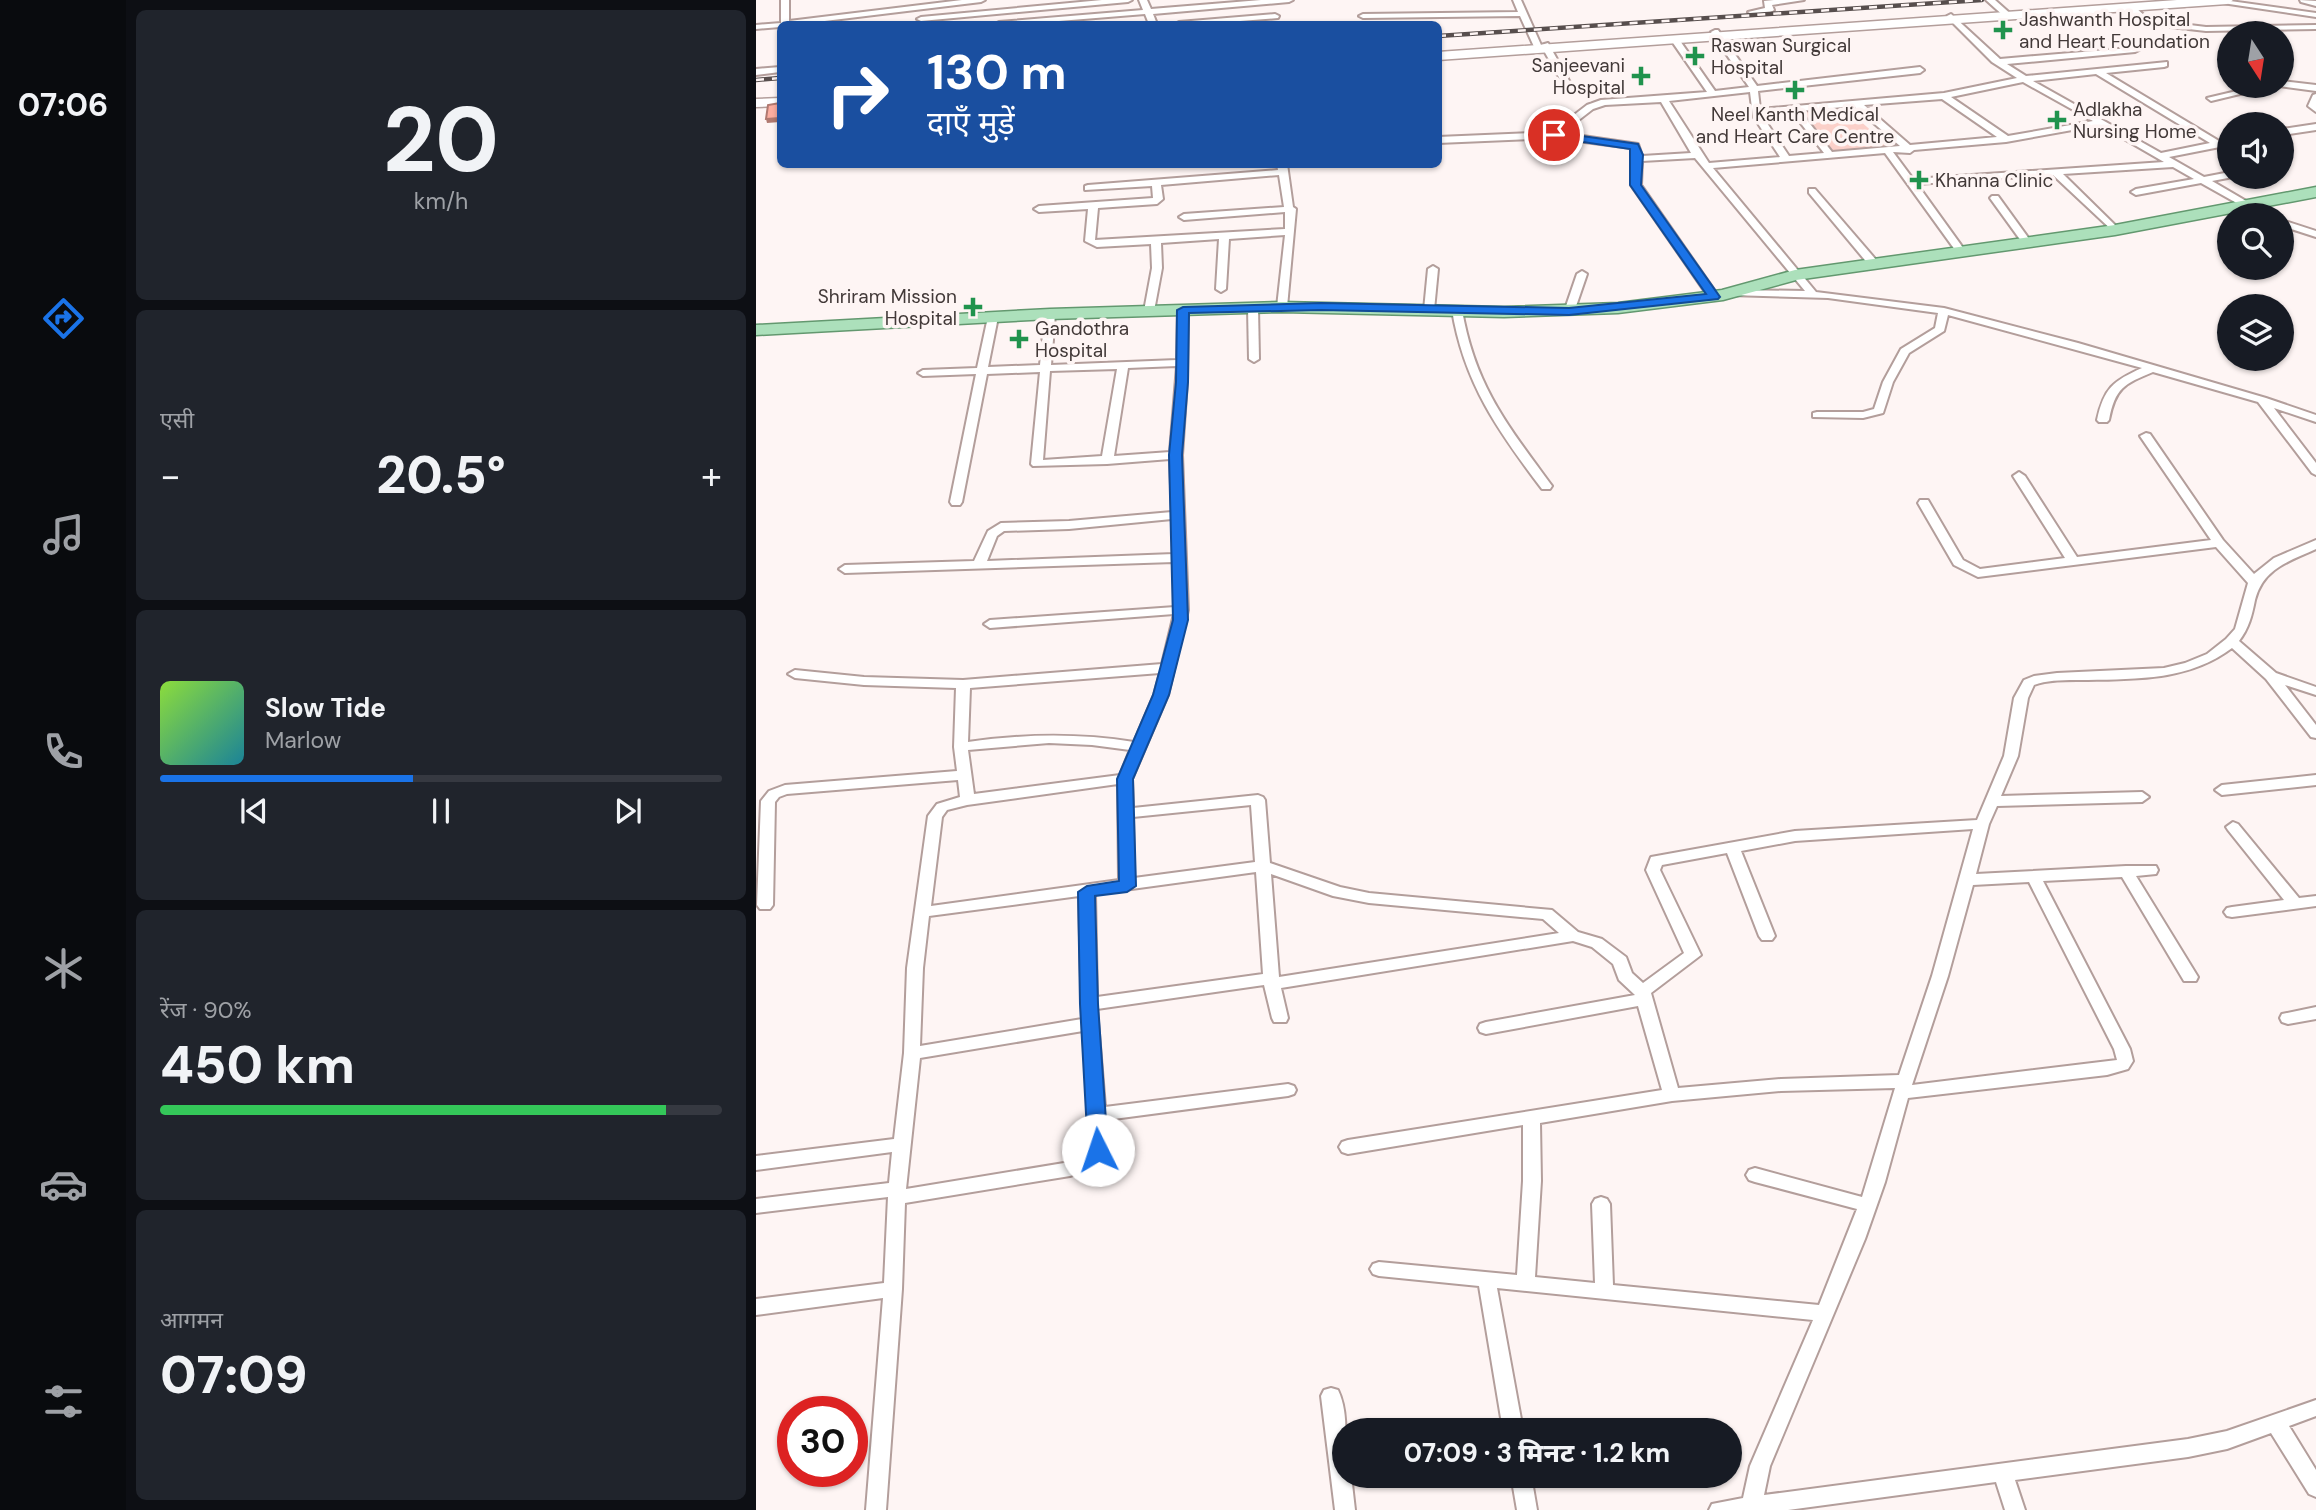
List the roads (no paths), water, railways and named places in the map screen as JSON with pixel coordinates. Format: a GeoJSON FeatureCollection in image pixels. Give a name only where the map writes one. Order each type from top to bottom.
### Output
{"type":"FeatureCollection","features":[{"type":"Feature","properties":{"kind":"main road"},"geometry":{"type":"LineString","coordinates":[[2266,203],[2316,192]]}},
{"type":"Feature","properties":{"kind":"main road"},"geometry":{"type":"LineString","coordinates":[[756,330],[1050,314],[1282,307],[1569,312],[1714,297],[1795,275],[1872,262],[2027,243],[2217,212]]}},
{"type":"Feature","properties":{"kind":"street"},"geometry":{"type":"LineString","coordinates":[[783,21],[785,0]]}},
{"type":"Feature","properties":{"kind":"street"},"geometry":{"type":"LineString","coordinates":[[812,21],[906,4],[981,0]]}},
{"type":"Feature","properties":{"kind":"street"},"geometry":{"type":"LineString","coordinates":[[931,21],[1128,0]]}},
{"type":"Feature","properties":{"kind":"street"},"geometry":{"type":"LineString","coordinates":[[1143,0],[1151,19]]}},
{"type":"Feature","properties":{"kind":"street"},"geometry":{"type":"LineString","coordinates":[[1128,21],[1289,0]]}},
{"type":"Feature","properties":{"kind":"street"},"geometry":{"type":"LineString","coordinates":[[1517,0],[1542,47],[1568,86]]}},
{"type":"Feature","properties":{"kind":"street"},"geometry":{"type":"LineString","coordinates":[[1752,12],[1770,10],[1768,3],[1800,0]]}},
{"type":"Feature","properties":{"kind":"street"},"geometry":{"type":"LineString","coordinates":[[1990,0],[2007,14],[2227,0]]}},
{"type":"Feature","properties":{"kind":"street"},"geometry":{"type":"LineString","coordinates":[[1442,54],[2172,0]]}},
{"type":"Feature","properties":{"kind":"street"},"geometry":{"type":"LineString","coordinates":[[2206,0],[2316,15]]}},
{"type":"Feature","properties":{"kind":"street"},"geometry":{"type":"LineString","coordinates":[[2304,0],[2316,4]]}},
{"type":"Feature","properties":{"kind":"street"},"geometry":{"type":"LineString","coordinates":[[1251,21],[1275,20],[1278,1]]}},
{"type":"Feature","properties":{"kind":"street"},"geometry":{"type":"LineString","coordinates":[[906,4],[921,21]]}},
{"type":"Feature","properties":{"kind":"street"},"geometry":{"type":"LineString","coordinates":[[2130,7],[2147,22],[2206,29],[2316,27]]}},
{"type":"Feature","properties":{"kind":"street"},"geometry":{"type":"LineString","coordinates":[[1363,16],[1523,14]]}},
{"type":"Feature","properties":{"kind":"street"},"geometry":{"type":"LineString","coordinates":[[856,15],[859,21]]}},
{"type":"Feature","properties":{"kind":"street"},"geometry":{"type":"LineString","coordinates":[[1952,18],[1999,62],[2024,79],[2241,203]]}},
{"type":"Feature","properties":{"kind":"street"},"geometry":{"type":"LineString","coordinates":[[1090,21],[1151,19]]}},
{"type":"Feature","properties":{"kind":"street"},"geometry":{"type":"LineString","coordinates":[[756,27],[777,25]]}},
{"type":"Feature","properties":{"kind":"street"},"geometry":{"type":"LineString","coordinates":[[1542,47],[1675,40],[1717,34]]}},
{"type":"Feature","properties":{"kind":"street"},"geometry":{"type":"LineString","coordinates":[[1717,34],[1754,86],[1756,112],[1787,160]]}},
{"type":"Feature","properties":{"kind":"street"},"geometry":{"type":"LineString","coordinates":[[1999,62],[2135,50],[2133,45],[2186,39]]}},
{"type":"Feature","properties":{"kind":"street"},"geometry":{"type":"LineString","coordinates":[[1675,40],[1712,92]]}},
{"type":"Feature","properties":{"kind":"street"},"geometry":{"type":"LineString","coordinates":[[2094,55],[2111,69]]}},
{"type":"Feature","properties":{"kind":"street"},"geometry":{"type":"LineString","coordinates":[[1756,112],[1944,96],[2024,79],[2164,64]]}},
{"type":"Feature","properties":{"kind":"street"},"geometry":{"type":"LineString","coordinates":[[756,72],[777,70]]}},
{"type":"Feature","properties":{"kind":"street"},"geometry":{"type":"LineString","coordinates":[[1554,135],[1595,104],[1664,99],[1754,86],[1920,70]]}},
{"type":"Feature","properties":{"kind":"street"},"geometry":{"type":"LineString","coordinates":[[2097,71],[2217,144]]}},
{"type":"Feature","properties":{"kind":"street"},"geometry":{"type":"LineString","coordinates":[[2294,85],[2316,88]]}},
{"type":"Feature","properties":{"kind":"street"},"geometry":{"type":"LineString","coordinates":[[756,97],[777,96]]}},
{"type":"Feature","properties":{"kind":"street"},"geometry":{"type":"LineString","coordinates":[[1944,96],[2006,139]]}},
{"type":"Feature","properties":{"kind":"street"},"geometry":{"type":"LineString","coordinates":[[2210,97],[2217,96]]}},
{"type":"Feature","properties":{"kind":"street"},"geometry":{"type":"LineString","coordinates":[[2316,97],[2312,106],[2316,109]]}},
{"type":"Feature","properties":{"kind":"street"},"geometry":{"type":"LineString","coordinates":[[1664,99],[1697,155],[1813,294]]}},
{"type":"Feature","properties":{"kind":"street"},"geometry":{"type":"LineString","coordinates":[[756,103],[777,102]]}},
{"type":"Feature","properties":{"kind":"street"},"geometry":{"type":"LineString","coordinates":[[1857,104],[1910,150]]}},
{"type":"Feature","properties":{"kind":"street"},"geometry":{"type":"LineString","coordinates":[[1794,109],[1831,156]]}},
{"type":"Feature","properties":{"kind":"street"},"geometry":{"type":"LineString","coordinates":[[1706,166],[1910,150],[2006,139],[2099,122]]}},
{"type":"Feature","properties":{"kind":"street"},"geometry":{"type":"LineString","coordinates":[[2294,130],[2316,127]]}},
{"type":"Feature","properties":{"kind":"street"},"geometry":{"type":"LineString","coordinates":[[1442,140],[1554,135],[1629,144],[1636,149],[1638,159],[1634,179],[1640,192],[1714,297]]}},
{"type":"Feature","properties":{"kind":"street"},"geometry":{"type":"LineString","coordinates":[[2159,156],[2217,144]]}},
{"type":"Feature","properties":{"kind":"street"},"geometry":{"type":"LineString","coordinates":[[1889,152],[1961,252]]}},
{"type":"Feature","properties":{"kind":"street"},"geometry":{"type":"LineString","coordinates":[[1638,159],[1697,155]]}},
{"type":"Feature","properties":{"kind":"street"},"geometry":{"type":"LineString","coordinates":[[1912,182],[2174,164]]}},
{"type":"Feature","properties":{"kind":"street"},"geometry":{"type":"LineString","coordinates":[[1088,188],[1283,168],[1290,209],[1282,307]]}},
{"type":"Feature","properties":{"kind":"street"},"geometry":{"type":"LineString","coordinates":[[2056,173],[2115,230]]}},
{"type":"Feature","properties":{"kind":"street"},"geometry":{"type":"LineString","coordinates":[[2136,192],[2217,178]]}},
{"type":"Feature","properties":{"kind":"street"},"geometry":{"type":"LineString","coordinates":[[1039,209],[1156,201],[1156,182]]}},
{"type":"Feature","properties":{"kind":"street"},"geometry":{"type":"LineString","coordinates":[[1812,191],[1872,262]]}},
{"type":"Feature","properties":{"kind":"street"},"geometry":{"type":"LineString","coordinates":[[1995,198],[2027,243]]}},
{"type":"Feature","properties":{"kind":"street"},"geometry":{"type":"LineString","coordinates":[[1093,206],[1091,242],[1289,232]]}},
{"type":"Feature","properties":{"kind":"street"},"geometry":{"type":"LineString","coordinates":[[1184,217],[1290,209]]}},
{"type":"Feature","properties":{"kind":"street"},"geometry":{"type":"LineString","coordinates":[[2294,227],[2313,234]]}},
{"type":"Feature","properties":{"kind":"street"},"geometry":{"type":"LineString","coordinates":[[1221,289],[1224,236]]}},
{"type":"Feature","properties":{"kind":"street"},"geometry":{"type":"LineString","coordinates":[[1149,311],[1157,268],[1156,240]]}},
{"type":"Feature","properties":{"kind":"street"},"geometry":{"type":"LineString","coordinates":[[1429,310],[1433,269]]}},
{"type":"Feature","properties":{"kind":"street"},"geometry":{"type":"LineString","coordinates":[[1569,312],[1582,274]]}},
{"type":"Feature","properties":{"kind":"street"},"geometry":{"type":"LineString","coordinates":[[1734,293],[1813,294],[1944,311],[2074,345],[2262,400],[2316,419]]}},
{"type":"Feature","properties":{"kind":"street"},"geometry":{"type":"LineString","coordinates":[[1253,308],[1254,359]]}},
{"type":"Feature","properties":{"kind":"street"},"geometry":{"type":"LineString","coordinates":[[1127,886],[1125,779],[1136,747],[1161,695],[1182,610],[1175,455],[1182,382],[1180,363],[1183,310]]}},
{"type":"Feature","properties":{"kind":"street"},"geometry":{"type":"LineString","coordinates":[[1457,310],[1464,348],[1493,416],[1546,486]]}},
{"type":"Feature","properties":{"kind":"street"},"geometry":{"type":"LineString","coordinates":[[1816,415],[1863,415],[1879,411],[1888,382],[1905,352],[1940,329],[1944,311]]}},
{"type":"Feature","properties":{"kind":"street"},"geometry":{"type":"LineString","coordinates":[[1050,314],[1037,464],[1175,455]]}},
{"type":"Feature","properties":{"kind":"street"},"geometry":{"type":"LineString","coordinates":[[956,502],[993,317]]}},
{"type":"Feature","properties":{"kind":"street"},"geometry":{"type":"LineString","coordinates":[[923,373],[1180,363]]}},
{"type":"Feature","properties":{"kind":"street"},"geometry":{"type":"LineString","coordinates":[[1107,461],[1123,365]]}},
{"type":"Feature","properties":{"kind":"street"},"geometry":{"type":"LineString","coordinates":[[2103,420],[2107,397],[2114,386],[2150,369]]}},
{"type":"Feature","properties":{"kind":"street"},"geometry":{"type":"LineString","coordinates":[[2262,400],[2316,471]]}},
{"type":"Feature","properties":{"kind":"street"},"geometry":{"type":"LineString","coordinates":[[2146,436],[2219,542],[2255,583]]}},
{"type":"Feature","properties":{"kind":"street"},"geometry":{"type":"LineString","coordinates":[[2019,476],[2073,561]]}},
{"type":"Feature","properties":{"kind":"street"},"geometry":{"type":"LineString","coordinates":[[1924,503],[1958,562],[1971,572],[1986,573],[2219,542]]}},
{"type":"Feature","properties":{"kind":"street"},"geometry":{"type":"LineString","coordinates":[[978,566],[992,534],[1001,527],[1179,515]]}},
{"type":"Feature","properties":{"kind":"street"},"geometry":{"type":"LineString","coordinates":[[1752,1507],[1760,1466],[1856,1239],[1940,976],[1982,824],[2011,755],[2021,698],[2029,682],[2047,677],[2112,676],[2177,668],[2218,653],[2246,624],[2255,583],[2266,568],[2316,544]]}},
{"type":"Feature","properties":{"kind":"street"},"geometry":{"type":"LineString","coordinates":[[845,569],[1178,558]]}},
{"type":"Feature","properties":{"kind":"street"},"geometry":{"type":"LineString","coordinates":[[990,624],[1182,610]]}},
{"type":"Feature","properties":{"kind":"street"},"geometry":{"type":"LineString","coordinates":[[2232,641],[2271,676],[2316,734]]}},
{"type":"Feature","properties":{"kind":"street"},"geometry":{"type":"LineString","coordinates":[[795,674],[864,681],[963,684],[1168,668]]}},
{"type":"Feature","properties":{"kind":"street"},"geometry":{"type":"LineString","coordinates":[[2271,676],[2316,691]]}},
{"type":"Feature","properties":{"kind":"street"},"geometry":{"type":"LineString","coordinates":[[963,684],[961,747],[962,775],[967,800]]}},
{"type":"Feature","properties":{"kind":"street"},"geometry":{"type":"LineString","coordinates":[[961,747],[1006,740],[1063,737],[1094,738],[1136,747]]}},
{"type":"Feature","properties":{"kind":"street"},"geometry":{"type":"LineString","coordinates":[[765,905],[768,802],[774,794],[785,790],[962,775]]}},
{"type":"Feature","properties":{"kind":"street"},"geometry":{"type":"LineString","coordinates":[[876,1510],[893,1289],[897,1193],[912,1053],[915,968],[935,816],[942,807],[967,800],[1125,779]]}},
{"type":"Feature","properties":{"kind":"street"},"geometry":{"type":"LineString","coordinates":[[2222,790],[2316,780]]}},
{"type":"Feature","properties":{"kind":"street"},"geometry":{"type":"LineString","coordinates":[[1992,801],[2142,797]]}},
{"type":"Feature","properties":{"kind":"street"},"geometry":{"type":"LineString","coordinates":[[1125,813],[1258,800],[1271,981],[1280,1018]]}},
{"type":"Feature","properties":{"kind":"street"},"geometry":{"type":"LineString","coordinates":[[1486,1028],[1644,995],[1693,955],[1653,870],[1654,863],[1659,859],[1795,836],[1982,824]]}},
{"type":"Feature","properties":{"kind":"street"},"geometry":{"type":"LineString","coordinates":[[2233,827],[2295,903]]}},
{"type":"Feature","properties":{"kind":"street"},"geometry":{"type":"LineString","coordinates":[[1732,847],[1767,936]]}},
{"type":"Feature","properties":{"kind":"street"},"geometry":{"type":"LineString","coordinates":[[923,912],[1087,892],[1262,866],[1338,892],[1369,898],[1548,914],[1573,936]]}},
{"type":"Feature","properties":{"kind":"street"},"geometry":{"type":"LineString","coordinates":[[1966,880],[2151,870]]}},
{"type":"Feature","properties":{"kind":"street"},"geometry":{"type":"LineString","coordinates":[[2126,871],[2190,977]]}},
{"type":"Feature","properties":{"kind":"street"},"geometry":{"type":"LineString","coordinates":[[1348,1147],[1672,1095],[1781,1085],[1903,1087],[2107,1069],[2122,1065],[2122,1049],[2034,877]]}},
{"type":"Feature","properties":{"kind":"street"},"geometry":{"type":"LineString","coordinates":[[756,1206],[897,1193],[1079,1166],[1091,1161],[1098,1150],[1089,1004],[1087,892]]}},
{"type":"Feature","properties":{"kind":"street"},"geometry":{"type":"LineString","coordinates":[[2232,912],[2316,901]]}},
{"type":"Feature","properties":{"kind":"street"},"geometry":{"type":"LineString","coordinates":[[1089,1004],[1271,981],[1573,936],[1597,943],[1620,961],[1625,975],[1644,995],[1672,1095]]}},
{"type":"Feature","properties":{"kind":"street"},"geometry":{"type":"LineString","coordinates":[[2288,1018],[2316,1013]]}},
{"type":"Feature","properties":{"kind":"street"},"geometry":{"type":"LineString","coordinates":[[912,1053],[1090,1024]]}},
{"type":"Feature","properties":{"kind":"street"},"geometry":{"type":"LineString","coordinates":[[1096,1115],[1288,1090]]}},
{"type":"Feature","properties":{"kind":"street"},"geometry":{"type":"LineString","coordinates":[[1525,1285],[1532,1181],[1531,1118]]}},
{"type":"Feature","properties":{"kind":"street"},"geometry":{"type":"LineString","coordinates":[[756,1163],[903,1144]]}},
{"type":"Feature","properties":{"kind":"street"},"geometry":{"type":"LineString","coordinates":[[1755,1175],[1867,1205]]}},
{"type":"Feature","properties":{"kind":"street"},"geometry":{"type":"LineString","coordinates":[[1601,1205],[1604,1292]]}},
{"type":"Feature","properties":{"kind":"street"},"geometry":{"type":"LineString","coordinates":[[1379,1269],[1823,1313]]}},
{"type":"Feature","properties":{"kind":"street"},"geometry":{"type":"LineString","coordinates":[[1488,1281],[1511,1418]]}},
{"type":"Feature","properties":{"kind":"street"},"geometry":{"type":"LineString","coordinates":[[756,1307],[893,1289]]}},
{"type":"Feature","properties":{"kind":"street"},"geometry":{"type":"LineString","coordinates":[[1331,1396],[1345,1510]]}},
{"type":"Feature","properties":{"kind":"street"},"geometry":{"type":"LineString","coordinates":[[1719,1510],[2188,1448],[2276,1423],[2316,1408]]}},
{"type":"Feature","properties":{"kind":"street"},"geometry":{"type":"LineString","coordinates":[[2276,1423],[2316,1489]]}},
{"type":"Feature","properties":{"kind":"street"},"geometry":{"type":"LineString","coordinates":[[2003,1474],[2015,1510]]}},
{"type":"Feature","properties":{"kind":"street"},"geometry":{"type":"LineString","coordinates":[[1523,1488],[1527,1510]]}},
{"type":"Feature","properties":{"kind":"railway"},"geometry":{"type":"LineString","coordinates":[[1442,36],[1982,0]]}},
{"type":"Feature","properties":{"kind":"railway"},"geometry":{"type":"LineString","coordinates":[[756,80],[777,78]]}},
{"type":"Feature","properties":{"kind":"place","name":"Jashwanth Hospital and Heart Foundation"},"geometry":{"type":"Point","coordinates":[2003,30]}},
{"type":"Feature","properties":{"kind":"place","name":"Raswan Surgical Hospital"},"geometry":{"type":"Point","coordinates":[1695,56]}},
{"type":"Feature","properties":{"kind":"place","name":"Sanjeevani Hospital"},"geometry":{"type":"Point","coordinates":[1641,76]}},
{"type":"Feature","properties":{"kind":"place","name":"Neel Kanth Medical and Heart Care Centre"},"geometry":{"type":"Point","coordinates":[1795,90]}},
{"type":"Feature","properties":{"kind":"place","name":"Adlakha Nursing Home"},"geometry":{"type":"Point","coordinates":[2057,120]}},
{"type":"Feature","properties":{"kind":"place","name":"Khanna Clinic"},"geometry":{"type":"Point","coordinates":[1919,180]}},
{"type":"Feature","properties":{"kind":"place","name":"Shriram Mission Hospital"},"geometry":{"type":"Point","coordinates":[973,307]}},
{"type":"Feature","properties":{"kind":"place","name":"Gandothra Hospital"},"geometry":{"type":"Point","coordinates":[1019,339]}}]}
